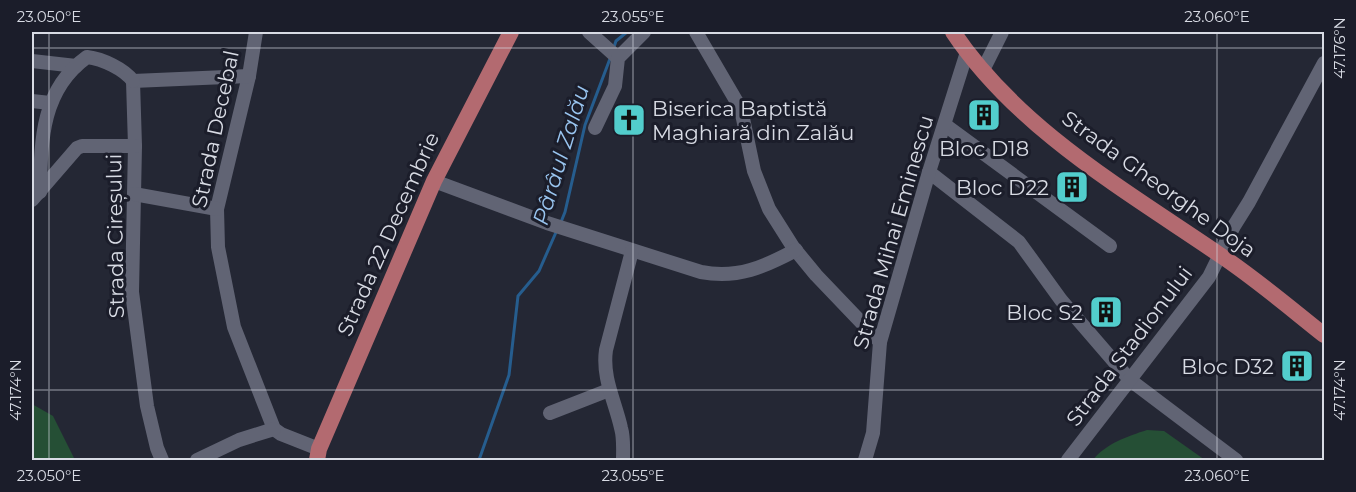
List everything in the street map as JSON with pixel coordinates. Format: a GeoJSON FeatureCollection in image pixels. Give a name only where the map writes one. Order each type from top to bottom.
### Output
{"type":"FeatureCollection","features":[{"type":"Feature","properties":{"kind":"main road","name":"Strada 22 Decembrie"},"geometry":{"type":"LineString","coordinates":[[318,455],[434,181],[511,32]]}},
{"type":"Feature","properties":{"kind":"main road","name":"Strada Gheorghe Doja"},"geometry":{"type":"LineString","coordinates":[[953,32],[982,70],[1061,144],[1100,174],[1221,256],[1324,335]]}},
{"type":"Feature","properties":{"kind":"street","name":"Strada Decebal"},"geometry":{"type":"LineString","coordinates":[[255,32],[249,76],[217,209],[218,247],[234,327],[274,429]]}},
{"type":"Feature","properties":{"kind":"street"},"geometry":{"type":"LineString","coordinates":[[589,32],[618,58]]}},
{"type":"Feature","properties":{"kind":"street"},"geometry":{"type":"LineString","coordinates":[[595,128],[615,86],[618,58],[644,32]]}},
{"type":"Feature","properties":{"kind":"street"},"geometry":{"type":"LineString","coordinates":[[696,32],[741,109],[754,171],[769,209],[816,276],[880,342]]}},
{"type":"Feature","properties":{"kind":"street"},"geometry":{"type":"LineString","coordinates":[[982,70],[1002,32]]}},
{"type":"Feature","properties":{"kind":"street","name":"Strada Mihai Eminescu"},"geometry":{"type":"LineString","coordinates":[[865,460],[873,433],[880,342],[929,172],[967,52]]}},
{"type":"Feature","properties":{"kind":"street"},"geometry":{"type":"LineString","coordinates":[[35,196],[41,146],[50,103],[76,66],[87,57],[95,58],[127,73],[133,81],[249,76]]}},
{"type":"Feature","properties":{"kind":"street"},"geometry":{"type":"LineString","coordinates":[[32,61],[76,66]]}},
{"type":"Feature","properties":{"kind":"street","name":"Strada Stadionului"},"geometry":{"type":"LineString","coordinates":[[1068,460],[1200,291],[1324,63]]}},
{"type":"Feature","properties":{"kind":"street","name":"Strada Cireșului"},"geometry":{"type":"LineString","coordinates":[[133,81],[135,146],[132,292],[147,406],[162,460]]}},
{"type":"Feature","properties":{"kind":"street"},"geometry":{"type":"LineString","coordinates":[[32,101],[50,103]]}},
{"type":"Feature","properties":{"kind":"street"},"geometry":{"type":"LineString","coordinates":[[945,125],[1110,246]]}},
{"type":"Feature","properties":{"kind":"street"},"geometry":{"type":"LineString","coordinates":[[35,196],[76,148],[135,146]]}},
{"type":"Feature","properties":{"kind":"street"},"geometry":{"type":"LineString","coordinates":[[929,172],[1019,242],[1061,300],[1130,380],[1236,460]]}},
{"type":"Feature","properties":{"kind":"street"},"geometry":{"type":"LineString","coordinates":[[434,181],[547,223],[714,275],[732,274],[763,267],[796,250]]}},
{"type":"Feature","properties":{"kind":"street"},"geometry":{"type":"LineString","coordinates":[[134,194],[217,209]]}},
{"type":"Feature","properties":{"kind":"street"},"geometry":{"type":"LineString","coordinates":[[623,460],[622,429],[609,390],[604,364],[632,251]]}},
{"type":"Feature","properties":{"kind":"street"},"geometry":{"type":"LineString","coordinates":[[549,413],[609,390]]}},
{"type":"Feature","properties":{"kind":"street"},"geometry":{"type":"LineString","coordinates":[[197,460],[239,440],[274,429],[318,455]]}},
{"type":"Feature","properties":{"kind":"green space"},"geometry":{"type":"Polygon","coordinates":[[[32,404],[53,416],[75,460],[32,460],[32,404]]]}},
{"type":"Feature","properties":{"kind":"green space"},"geometry":{"type":"Polygon","coordinates":[[[1147,430],[1164,431],[1205,460],[1093,460],[1110,445],[1147,430]]]}},
{"type":"Feature","properties":{"kind":"waterway","name":"Pârâul Zalău"},"geometry":{"type":"LineString","coordinates":[[614,47],[616,41],[627,32]]}},
{"type":"Feature","properties":{"kind":"waterway","name":"Pârâul Zalău"},"geometry":{"type":"LineString","coordinates":[[561,222],[585,125],[611,56]]}},
{"type":"Feature","properties":{"kind":"waterway","name":"Pârâul Zalău"},"geometry":{"type":"LineString","coordinates":[[479,460],[509,375],[518,296],[539,271],[557,230]]}},
{"type":"Feature","properties":{"kind":"place","name":"Bloc D18"},"geometry":{"type":"Point","coordinates":[984,115]}},
{"type":"Feature","properties":{"kind":"place","name":"Biserica Baptistă Maghiară din Zalău"},"geometry":{"type":"Point","coordinates":[629,120]}},
{"type":"Feature","properties":{"kind":"place","name":"Bloc D22"},"geometry":{"type":"Point","coordinates":[1072,187]}},
{"type":"Feature","properties":{"kind":"place","name":"Bloc S2"},"geometry":{"type":"Point","coordinates":[1106,312]}},
{"type":"Feature","properties":{"kind":"place","name":"Bloc D32"},"geometry":{"type":"Point","coordinates":[1297,366]}}]}
